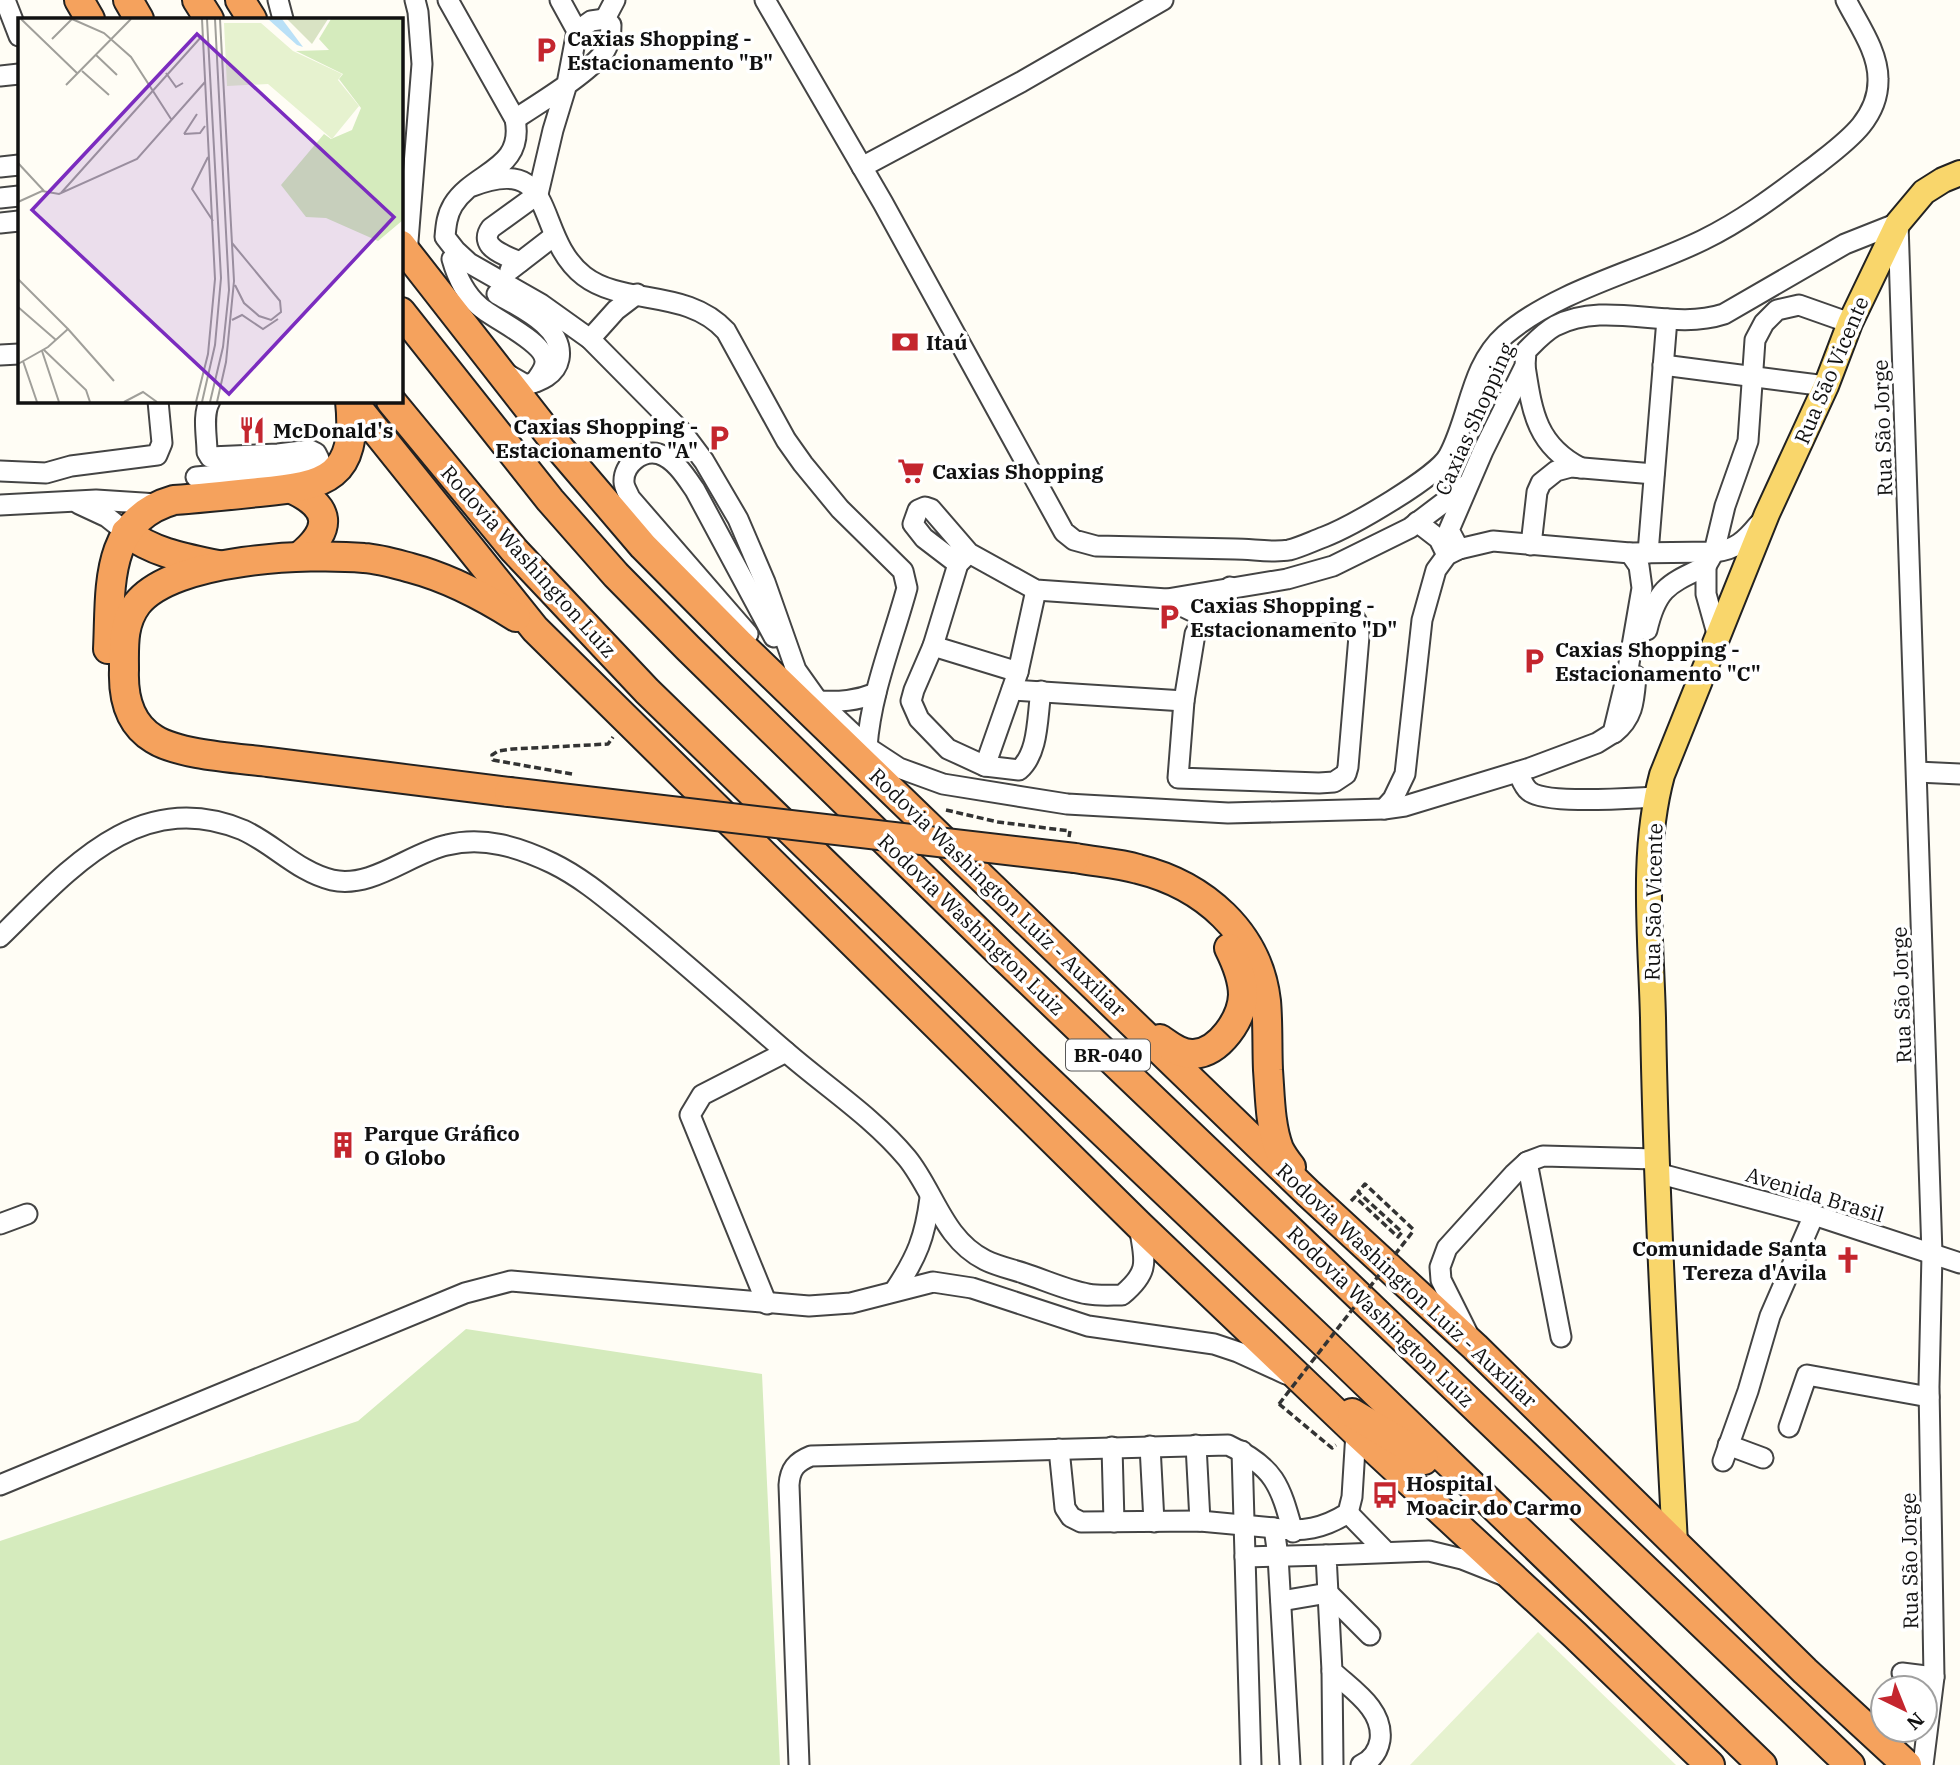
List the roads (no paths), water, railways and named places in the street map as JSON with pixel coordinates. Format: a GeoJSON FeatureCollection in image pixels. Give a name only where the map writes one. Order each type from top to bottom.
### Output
{"type":"FeatureCollection","features":[{"type":"Feature","properties":{"kind":"highway"},"geometry":{"type":"LineString","coordinates":[[79,0],[89,18]]}},
{"type":"Feature","properties":{"kind":"highway"},"geometry":{"type":"LineString","coordinates":[[128,0],[138,18]]}},
{"type":"Feature","properties":{"kind":"highway"},"geometry":{"type":"LineString","coordinates":[[197,0],[208,18]]}},
{"type":"Feature","properties":{"kind":"highway"},"geometry":{"type":"LineString","coordinates":[[240,0],[251,18]]}},
{"type":"Feature","properties":{"kind":"highway","name":"Rodovia Washington Luiz - Auxiliar"},"geometry":{"type":"LineString","coordinates":[[404,250],[562,451],[643,545],[740,644],[1308,1193],[1475,1347],[1805,1671],[1907,1765]]}},
{"type":"Feature","properties":{"kind":"highway"},"geometry":{"type":"LineString","coordinates":[[402,291],[470,377],[588,516],[643,545]]}},
{"type":"Feature","properties":{"kind":"highway","name":"Rodovia Washington Luiz"},"geometry":{"type":"LineString","coordinates":[[402,313],[550,500],[617,575],[688,648],[1002,955],[1850,1765]]}},
{"type":"Feature","properties":{"kind":"highway"},"geometry":{"type":"LineString","coordinates":[[351,402],[351,443],[340,467],[318,483],[292,489],[195,488],[174,500],[158,504],[137,517],[126,533],[113,574],[108,681],[115,720],[124,734],[141,751],[162,762],[178,766],[1074,856],[1138,869],[1171,880],[1215,907],[1250,946],[1266,1000],[1271,1108],[1279,1150],[1308,1193]]}},
{"type":"Feature","properties":{"kind":"highway"},"geometry":{"type":"LineString","coordinates":[[352,402],[535,629],[1139,1225],[1710,1765]]}},
{"type":"Feature","properties":{"kind":"highway","name":"Rodovia Washington Luiz"},"geometry":{"type":"LineString","coordinates":[[392,402],[514,550],[647,691],[1762,1765]]}},
{"type":"Feature","properties":{"kind":"highway"},"geometry":{"type":"LineString","coordinates":[[292,489],[313,501],[321,509],[324,520],[318,538],[300,556]]}},
{"type":"Feature","properties":{"kind":"highway"},"geometry":{"type":"LineString","coordinates":[[126,533],[145,546],[164,553],[222,565]]}},
{"type":"Feature","properties":{"kind":"highway"},"geometry":{"type":"LineString","coordinates":[[512,801],[182,749],[152,739],[135,721],[126,699],[124,639],[130,615],[143,598],[159,585],[222,565],[300,556],[367,558],[411,567],[467,589],[535,629]]}},
{"type":"Feature","properties":{"kind":"highway"},"geometry":{"type":"LineString","coordinates":[[1074,856],[1131,882],[1160,890],[1185,904],[1210,924],[1230,951],[1240,973],[1243,995],[1239,1015],[1226,1035],[1206,1051],[1193,1054],[1178,1051],[1131,1020]]}},
{"type":"Feature","properties":{"kind":"highway"},"geometry":{"type":"LineString","coordinates":[[1309,1386],[1402,1443],[1529,1542]]}},
{"type":"Feature","properties":{"kind":"main road","name":"Rua Sāo Vicente"},"geometry":{"type":"LineString","coordinates":[[1675,1544],[1656,1166],[1650,852],[1656,797],[1662,775],[1767,514],[1826,386],[1850,323],[1898,223],[1924,192],[1960,173]]}},
{"type":"Feature","properties":{"kind":"street"},"geometry":{"type":"LineString","coordinates":[[5,0],[18,33]]}},
{"type":"Feature","properties":{"kind":"street"},"geometry":{"type":"LineString","coordinates":[[278,0],[283,18]]}},
{"type":"Feature","properties":{"kind":"street"},"geometry":{"type":"LineString","coordinates":[[404,250],[406,190],[422,64],[415,0]]}},
{"type":"Feature","properties":{"kind":"street"},"geometry":{"type":"LineString","coordinates":[[448,0],[515,119],[515,143],[499,167],[470,187],[454,203],[447,219],[445,237],[460,282],[474,300],[531,342],[544,355],[543,378],[526,385],[506,373],[486,354]]}},
{"type":"Feature","properties":{"kind":"street"},"geometry":{"type":"LineString","coordinates":[[560,0],[578,31]]}},
{"type":"Feature","properties":{"kind":"street"},"geometry":{"type":"LineString","coordinates":[[604,19],[615,0]]}},
{"type":"Feature","properties":{"kind":"street"},"geometry":{"type":"LineString","coordinates":[[765,0],[862,167],[1065,532],[1074,540],[1096,546],[1287,550],[1326,536],[1363,518],[1437,470],[1447,459],[1454,444],[1473,386],[1490,352],[1521,322],[1576,292],[1702,240],[1747,216],[1844,144],[1862,125],[1875,104],[1878,78],[1872,49],[1846,0]]}},
{"type":"Feature","properties":{"kind":"street"},"geometry":{"type":"LineString","coordinates":[[862,167],[1021,82],[1163,0]]}},
{"type":"Feature","properties":{"kind":"street"},"geometry":{"type":"LineString","coordinates":[[515,119],[567,84],[601,56],[610,42],[611,25],[604,19],[591,21],[578,31],[567,84],[538,194],[486,234],[486,241],[491,247],[520,262]]}},
{"type":"Feature","properties":{"kind":"street"},"geometry":{"type":"LineString","coordinates":[[0,76],[18,74]]}},
{"type":"Feature","properties":{"kind":"street"},"geometry":{"type":"LineString","coordinates":[[0,167],[18,165]]}},
{"type":"Feature","properties":{"kind":"street"},"geometry":{"type":"LineString","coordinates":[[470,187],[491,178],[509,177],[524,181],[538,194],[554,236],[567,258],[585,277],[604,286],[684,305],[715,319],[726,331],[786,440],[813,477],[840,509],[903,571],[907,588],[876,693],[869,721],[867,747]]}},
{"type":"Feature","properties":{"kind":"street"},"geometry":{"type":"LineString","coordinates":[[0,198],[18,196]]}},
{"type":"Feature","properties":{"kind":"street"},"geometry":{"type":"LineString","coordinates":[[0,223],[18,221]]}},
{"type":"Feature","properties":{"kind":"street","name":"Caxias Shopping"},"geometry":{"type":"LineString","coordinates":[[1493,541],[1453,552],[1449,530],[1468,484],[1525,366],[1526,351],[1552,327],[1587,316],[1697,320],[1724,314],[1845,244],[1898,223]]}},
{"type":"Feature","properties":{"kind":"street","name":"Rua São Jorge"},"geometry":{"type":"LineString","coordinates":[[1898,223],[1932,1254],[1929,1397],[1934,1674]]}},
{"type":"Feature","properties":{"kind":"street"},"geometry":{"type":"LineString","coordinates":[[497,280],[554,236]]}},
{"type":"Feature","properties":{"kind":"street","name":"Caxias Shopping"},"geometry":{"type":"LineString","coordinates":[[445,237],[469,262],[541,304],[590,339],[683,433],[704,461],[742,528],[765,582],[784,649]]}},
{"type":"Feature","properties":{"kind":"street"},"geometry":{"type":"LineString","coordinates":[[590,339],[616,310],[637,294]]}},
{"type":"Feature","properties":{"kind":"street"},"geometry":{"type":"LineString","coordinates":[[1717,638],[1706,594],[1710,559],[1748,440],[1755,341],[1764,323],[1777,310],[1799,306],[1850,323]]}},
{"type":"Feature","properties":{"kind":"street"},"geometry":{"type":"LineString","coordinates":[[1639,553],[1654,474],[1667,319]]}},
{"type":"Feature","properties":{"kind":"street"},"geometry":{"type":"LineString","coordinates":[[0,355],[18,354]]}},
{"type":"Feature","properties":{"kind":"street"},"geometry":{"type":"LineString","coordinates":[[1663,365],[1826,386]]}},
{"type":"Feature","properties":{"kind":"street"},"geometry":{"type":"LineString","coordinates":[[1525,366],[1531,409],[1542,434],[1560,456],[1581,468]]}},
{"type":"Feature","properties":{"kind":"street"},"geometry":{"type":"LineString","coordinates":[[0,471],[46,473],[71,466],[157,455],[162,443],[158,402]]}},
{"type":"Feature","properties":{"kind":"street"},"geometry":{"type":"LineString","coordinates":[[194,402],[195,488],[317,465],[320,459],[310,450],[210,457],[207,452],[206,412],[209,402]]}},
{"type":"Feature","properties":{"kind":"street","name":"Caxias Shopping"},"geometry":{"type":"LineString","coordinates":[[831,730],[630,498],[624,485],[625,472],[632,462],[648,453],[659,454],[670,460],[684,474],[796,670],[818,701],[867,747],[899,768],[921,778],[1067,804],[1228,813],[1384,809],[1405,806],[1518,772],[1597,743],[1619,724],[1640,633],[1642,576],[1639,553]]}},
{"type":"Feature","properties":{"kind":"street"},"geometry":{"type":"LineString","coordinates":[[1531,545],[1537,492],[1541,482],[1550,474],[1562,468],[1581,468],[1654,474]]}},
{"type":"Feature","properties":{"kind":"street"},"geometry":{"type":"LineString","coordinates":[[43,503],[46,473]]}},
{"type":"Feature","properties":{"kind":"street"},"geometry":{"type":"LineString","coordinates":[[1041,691],[1032,754],[1019,770],[985,766],[948,749],[919,719],[911,701],[914,690],[933,646],[964,558],[1036,590],[1167,599],[1287,579],[1333,566],[1410,528],[1468,484]]}},
{"type":"Feature","properties":{"kind":"street"},"geometry":{"type":"LineString","coordinates":[[0,505],[115,501],[158,504]]}},
{"type":"Feature","properties":{"kind":"street"},"geometry":{"type":"LineString","coordinates":[[75,502],[107,517],[126,533]]}},
{"type":"Feature","properties":{"kind":"street","name":"Caxias Shopping"},"geometry":{"type":"LineString","coordinates":[[1640,633],[1659,595],[1710,559],[1744,542],[1767,514]]}},
{"type":"Feature","properties":{"kind":"street"},"geometry":{"type":"LineString","coordinates":[[1384,809],[1393,799],[1405,774],[1422,620],[1436,570],[1453,552],[1416,522]]}},
{"type":"Feature","properties":{"kind":"street","name":"Caxias Shopping"},"geometry":{"type":"LineString","coordinates":[[1416,522],[1493,541],[1710,559]]}},
{"type":"Feature","properties":{"kind":"street"},"geometry":{"type":"LineString","coordinates":[[1167,599],[1204,617],[1229,625],[1341,612],[1349,613],[1355,618],[1359,626],[1348,767],[1346,774],[1334,782],[1178,778],[1195,634],[1204,617],[1230,587]]}},
{"type":"Feature","properties":{"kind":"street"},"geometry":{"type":"LineString","coordinates":[[985,766],[1015,681],[1036,590]]}},
{"type":"Feature","properties":{"kind":"street"},"geometry":{"type":"LineString","coordinates":[[933,646],[1041,691],[1185,701]]}},
{"type":"Feature","properties":{"kind":"street"},"geometry":{"type":"LineString","coordinates":[[818,701],[857,700],[876,693]]}},
{"type":"Feature","properties":{"kind":"street"},"geometry":{"type":"LineString","coordinates":[[1518,772],[1529,791],[1545,798],[1656,797]]}},
{"type":"Feature","properties":{"kind":"street"},"geometry":{"type":"LineString","coordinates":[[1917,772],[1960,774]]}},
{"type":"Feature","properties":{"kind":"street"},"geometry":{"type":"LineString","coordinates":[[1405,774],[1433,797]]}},
{"type":"Feature","properties":{"kind":"street"},"geometry":{"type":"LineString","coordinates":[[0,937],[57,881],[103,843],[140,826],[180,818],[214,820],[246,831],[313,874],[335,881],[362,879],[444,845],[475,841],[508,845],[554,864],[590,886],[680,958],[786,1052],[880,1129],[909,1160],[948,1226],[963,1244],[984,1260],[1090,1294],[1122,1295],[1137,1282],[1145,1265],[1139,1225]]}},
{"type":"Feature","properties":{"kind":"street"},"geometry":{"type":"LineString","coordinates":[[767,1304],[690,1115],[702,1095],[786,1052]]}},
{"type":"Feature","properties":{"kind":"street","name":"Avenida Brasil"},"geometry":{"type":"LineString","coordinates":[[1527,1162],[1543,1156],[1656,1166],[1960,1262]]}},
{"type":"Feature","properties":{"kind":"street"},"geometry":{"type":"LineString","coordinates":[[1527,1162],[1561,1337]]}},
{"type":"Feature","properties":{"kind":"street"},"geometry":{"type":"LineString","coordinates":[[1475,1347],[1441,1280],[1440,1267],[1447,1248],[1499,1189],[1527,1162]]}},
{"type":"Feature","properties":{"kind":"street"},"geometry":{"type":"LineString","coordinates":[[895,1290],[913,1263],[926,1227],[930,1198]]}},
{"type":"Feature","properties":{"kind":"street"},"geometry":{"type":"LineString","coordinates":[[0,1224],[27,1214]]}},
{"type":"Feature","properties":{"kind":"street"},"geometry":{"type":"LineString","coordinates":[[1763,1458],[1726,1453],[1775,1301],[1814,1215]]}},
{"type":"Feature","properties":{"kind":"street"},"geometry":{"type":"LineString","coordinates":[[0,1485],[465,1293],[511,1281],[809,1306],[851,1303],[933,1282],[972,1288],[1088,1326],[1214,1344],[1238,1352],[1309,1386]]}},
{"type":"Feature","properties":{"kind":"street"},"geometry":{"type":"LineString","coordinates":[[1088,1326],[1090,1294]]}},
{"type":"Feature","properties":{"kind":"street"},"geometry":{"type":"LineString","coordinates":[[1789,1427],[1807,1375],[1929,1397]]}},
{"type":"Feature","properties":{"kind":"street"},"geometry":{"type":"LineString","coordinates":[[1059,1449],[1065,1508],[1071,1517],[1081,1522],[1199,1521],[1284,1530],[1331,1524],[1348,1513],[1352,1497],[1356,1432]]}},
{"type":"Feature","properties":{"kind":"street"},"geometry":{"type":"LineString","coordinates":[[1196,1445],[1199,1521]]}},
{"type":"Feature","properties":{"kind":"street"},"geometry":{"type":"LineString","coordinates":[[799,1765],[789,1485],[790,1473],[799,1461],[811,1456],[1196,1445],[1228,1445],[1242,1451],[1271,1474],[1278,1484],[1284,1530],[1278,1556],[1290,1765]]}},
{"type":"Feature","properties":{"kind":"street"},"geometry":{"type":"LineString","coordinates":[[1150,1446],[1154,1522]]}},
{"type":"Feature","properties":{"kind":"street"},"geometry":{"type":"LineString","coordinates":[[1112,1447],[1114,1522]]}},
{"type":"Feature","properties":{"kind":"street"},"geometry":{"type":"LineString","coordinates":[[1242,1451],[1251,1765]]}},
{"type":"Feature","properties":{"kind":"street"},"geometry":{"type":"LineString","coordinates":[[1348,1513],[1386,1552]]}},
{"type":"Feature","properties":{"kind":"street"},"geometry":{"type":"LineString","coordinates":[[1245,1557],[1429,1550],[1517,1581]]}},
{"type":"Feature","properties":{"kind":"street"},"geometry":{"type":"LineString","coordinates":[[1326,1555],[1332,1671],[1333,1765]]}},
{"type":"Feature","properties":{"kind":"street"},"geometry":{"type":"LineString","coordinates":[[1280,1601],[1328,1593]]}},
{"type":"Feature","properties":{"kind":"street"},"geometry":{"type":"LineString","coordinates":[[1328,1593],[1370,1635]]}},
{"type":"Feature","properties":{"kind":"street"},"geometry":{"type":"LineString","coordinates":[[1332,1671],[1377,1714],[1381,1728],[1378,1750],[1368,1762],[1361,1765]]}},
{"type":"Feature","properties":{"kind":"street"},"geometry":{"type":"LineString","coordinates":[[1902,1673],[1908,1674]]}},
{"type":"Feature","properties":{"kind":"street","name":"Rua São Jorge"},"geometry":{"type":"LineString","coordinates":[[1923,1765],[1926,1744]]}},
{"type":"Feature","properties":{"kind":"place","name":"Caxias Shopping - Estacionamento \"B\""},"geometry":{"type":"Point","coordinates":[546,50]}},
{"type":"Feature","properties":{"kind":"place","name":"Itaú"},"geometry":{"type":"Point","coordinates":[905,342]}},
{"type":"Feature","properties":{"kind":"place","name":"McDonald's"},"geometry":{"type":"Point","coordinates":[252,430]}},
{"type":"Feature","properties":{"kind":"place","name":"Caxias Shopping - Estacionamento \"A\""},"geometry":{"type":"Point","coordinates":[719,438]}},
{"type":"Feature","properties":{"kind":"place","name":"Caxias Shopping"},"geometry":{"type":"Point","coordinates":[911,471]}},
{"type":"Feature","properties":{"kind":"place","name":"Caxias Shopping - Estacionamento \"D\""},"geometry":{"type":"Point","coordinates":[1169,617]}},
{"type":"Feature","properties":{"kind":"place","name":"Caxias Shopping - Estacionamento \"C\""},"geometry":{"type":"Point","coordinates":[1534,661]}},
{"type":"Feature","properties":{"kind":"place","name":"Parque Gráfico O Globo"},"geometry":{"type":"Point","coordinates":[343,1145]}},
{"type":"Feature","properties":{"kind":"place","name":"Comunidade Santa Tereza d'Avila"},"geometry":{"type":"Point","coordinates":[1848,1260]}},
{"type":"Feature","properties":{"kind":"place","name":"Hospital Moacir do Carmo"},"geometry":{"type":"Point","coordinates":[1385,1495]}}]}
